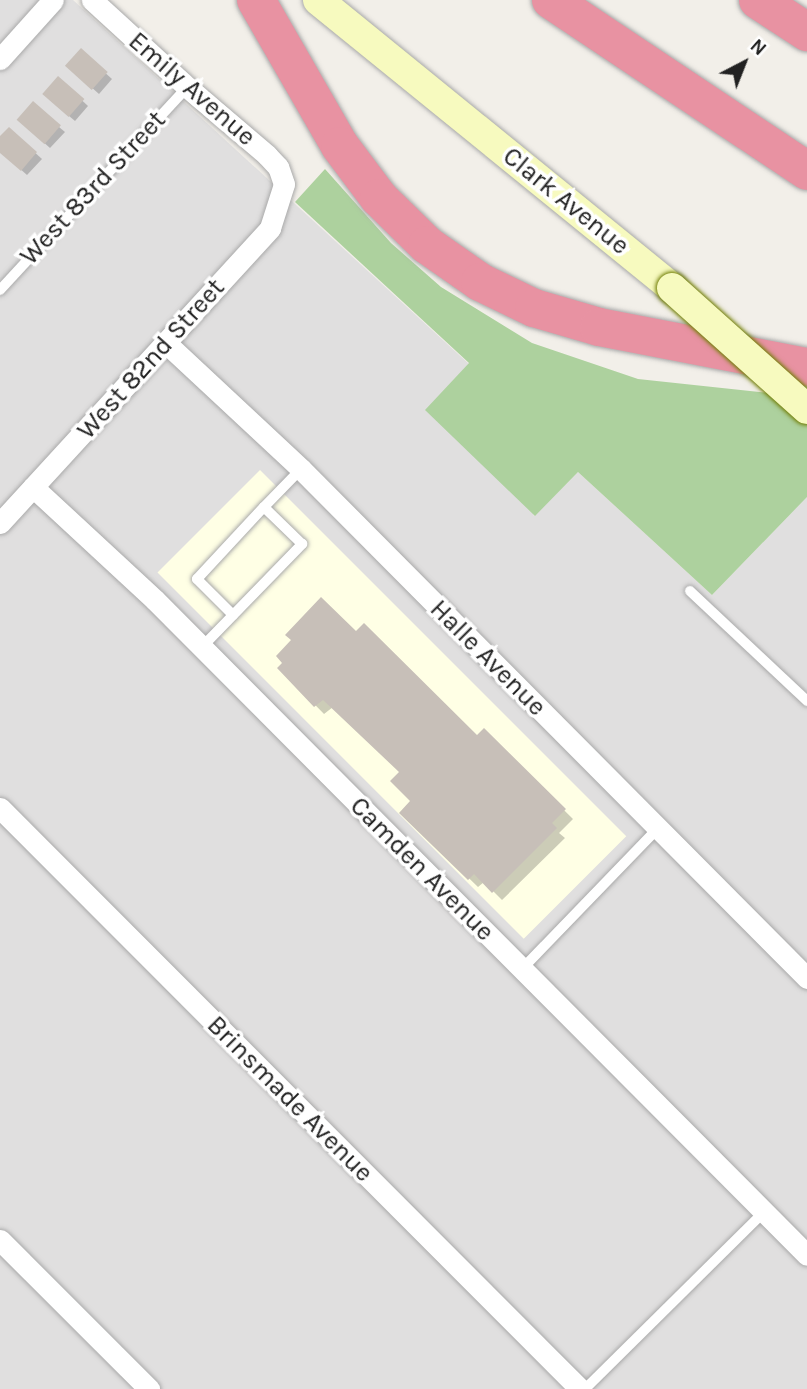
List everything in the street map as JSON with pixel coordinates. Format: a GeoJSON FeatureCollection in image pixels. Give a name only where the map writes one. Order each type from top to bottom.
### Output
{"type":"FeatureCollection","features":[{"type":"Feature","properties":{"kind":"highway"},"geometry":{"type":"LineString","coordinates":[[256,0],[340,146],[379,198],[427,245],[480,282],[534,308],[599,327],[807,367]]}},
{"type":"Feature","properties":{"kind":"highway"},"geometry":{"type":"LineString","coordinates":[[551,0],[807,171]]}},
{"type":"Feature","properties":{"kind":"highway"},"geometry":{"type":"LineString","coordinates":[[758,0],[807,32]]}},
{"type":"Feature","properties":{"kind":"street"},"geometry":{"type":"LineString","coordinates":[[0,58],[53,0]]}},
{"type":"Feature","properties":{"kind":"street","name":"Emily Avenue"},"geometry":{"type":"LineString","coordinates":[[92,0],[187,87],[267,155],[278,167],[284,184]]}},
{"type":"Feature","properties":{"kind":"street","name":"Clark Avenue"},"geometry":{"type":"LineString","coordinates":[[318,0],[672,288],[807,409]]}},
{"type":"Feature","properties":{"kind":"street","name":"West 82nd Street"},"geometry":{"type":"LineString","coordinates":[[0,523],[270,228],[284,184]]}},
{"type":"Feature","properties":{"kind":"street","name":"Halle Avenue"},"geometry":{"type":"LineString","coordinates":[[166,343],[301,469],[807,978]]}},
{"type":"Feature","properties":{"kind":"street","name":"Camden Avenue"},"geometry":{"type":"LineString","coordinates":[[33,487],[202,647],[807,1255]]}},
{"type":"Feature","properties":{"kind":"street","name":"Brinsmade Avenue"},"geometry":{"type":"LineString","coordinates":[[0,808],[583,1389]]}},
{"type":"Feature","properties":{"kind":"street"},"geometry":{"type":"LineString","coordinates":[[0,1240],[149,1389]]}},
{"type":"Feature","properties":{"kind":"lane","name":"West 83rd Street"},"geometry":{"type":"LineString","coordinates":[[0,290],[187,87]]}},
{"type":"Feature","properties":{"kind":"lane"},"geometry":{"type":"LineString","coordinates":[[233,615],[197,579],[301,469]]}},
{"type":"Feature","properties":{"kind":"lane"},"geometry":{"type":"LineString","coordinates":[[202,647],[302,544],[264,507]]}},
{"type":"Feature","properties":{"kind":"lane"},"geometry":{"type":"LineString","coordinates":[[690,591],[807,701]]}},
{"type":"Feature","properties":{"kind":"lane"},"geometry":{"type":"LineString","coordinates":[[522,969],[658,828]]}},
{"type":"Feature","properties":{"kind":"lane"},"geometry":{"type":"LineString","coordinates":[[583,1389],[764,1212]]}},
{"type":"Feature","properties":{"kind":"shaded area"},"geometry":{"type":"Polygon","coordinates":[[[0,0],[73,0],[469,364],[534,516],[578,472],[712,595],[807,497],[807,1389],[0,1389],[0,0]]]}},
{"type":"Feature","properties":{"kind":"shaded area"},"geometry":{"type":"Polygon","coordinates":[[[260,470],[626,836],[524,939],[157,573],[260,470]]]}},
{"type":"Feature","properties":{"kind":"green space"},"geometry":{"type":"Polygon","coordinates":[[[325,169],[391,243],[441,287],[532,343],[638,379],[807,397],[807,497],[712,595],[578,472],[535,516],[425,410],[469,363],[295,202],[325,169]]]}},
{"type":"Feature","properties":{"kind":"building"},"geometry":{"type":"Polygon","coordinates":[[[81,48],[108,72],[92,90],[65,66],[81,48]]]}},
{"type":"Feature","properties":{"kind":"building"},"geometry":{"type":"Polygon","coordinates":[[[58,76],[84,99],[69,117],[42,94],[58,76]]]}},
{"type":"Feature","properties":{"kind":"building"},"geometry":{"type":"Polygon","coordinates":[[[33,101],[61,125],[45,144],[17,120],[33,101]]]}},
{"type":"Feature","properties":{"kind":"building"},"geometry":{"type":"Polygon","coordinates":[[[9,127],[37,152],[21,171],[0,153],[0,136],[9,127]]]}},
{"type":"Feature","properties":{"kind":"building"},"geometry":{"type":"Polygon","coordinates":[[[321,597],[356,631],[364,623],[477,735],[484,728],[566,809],[552,823],[557,828],[492,893],[474,874],[468,880],[399,813],[410,801],[390,781],[399,772],[323,700],[314,707],[277,668],[282,663],[276,656],[291,640],[285,635],[321,597]]]}}]}
